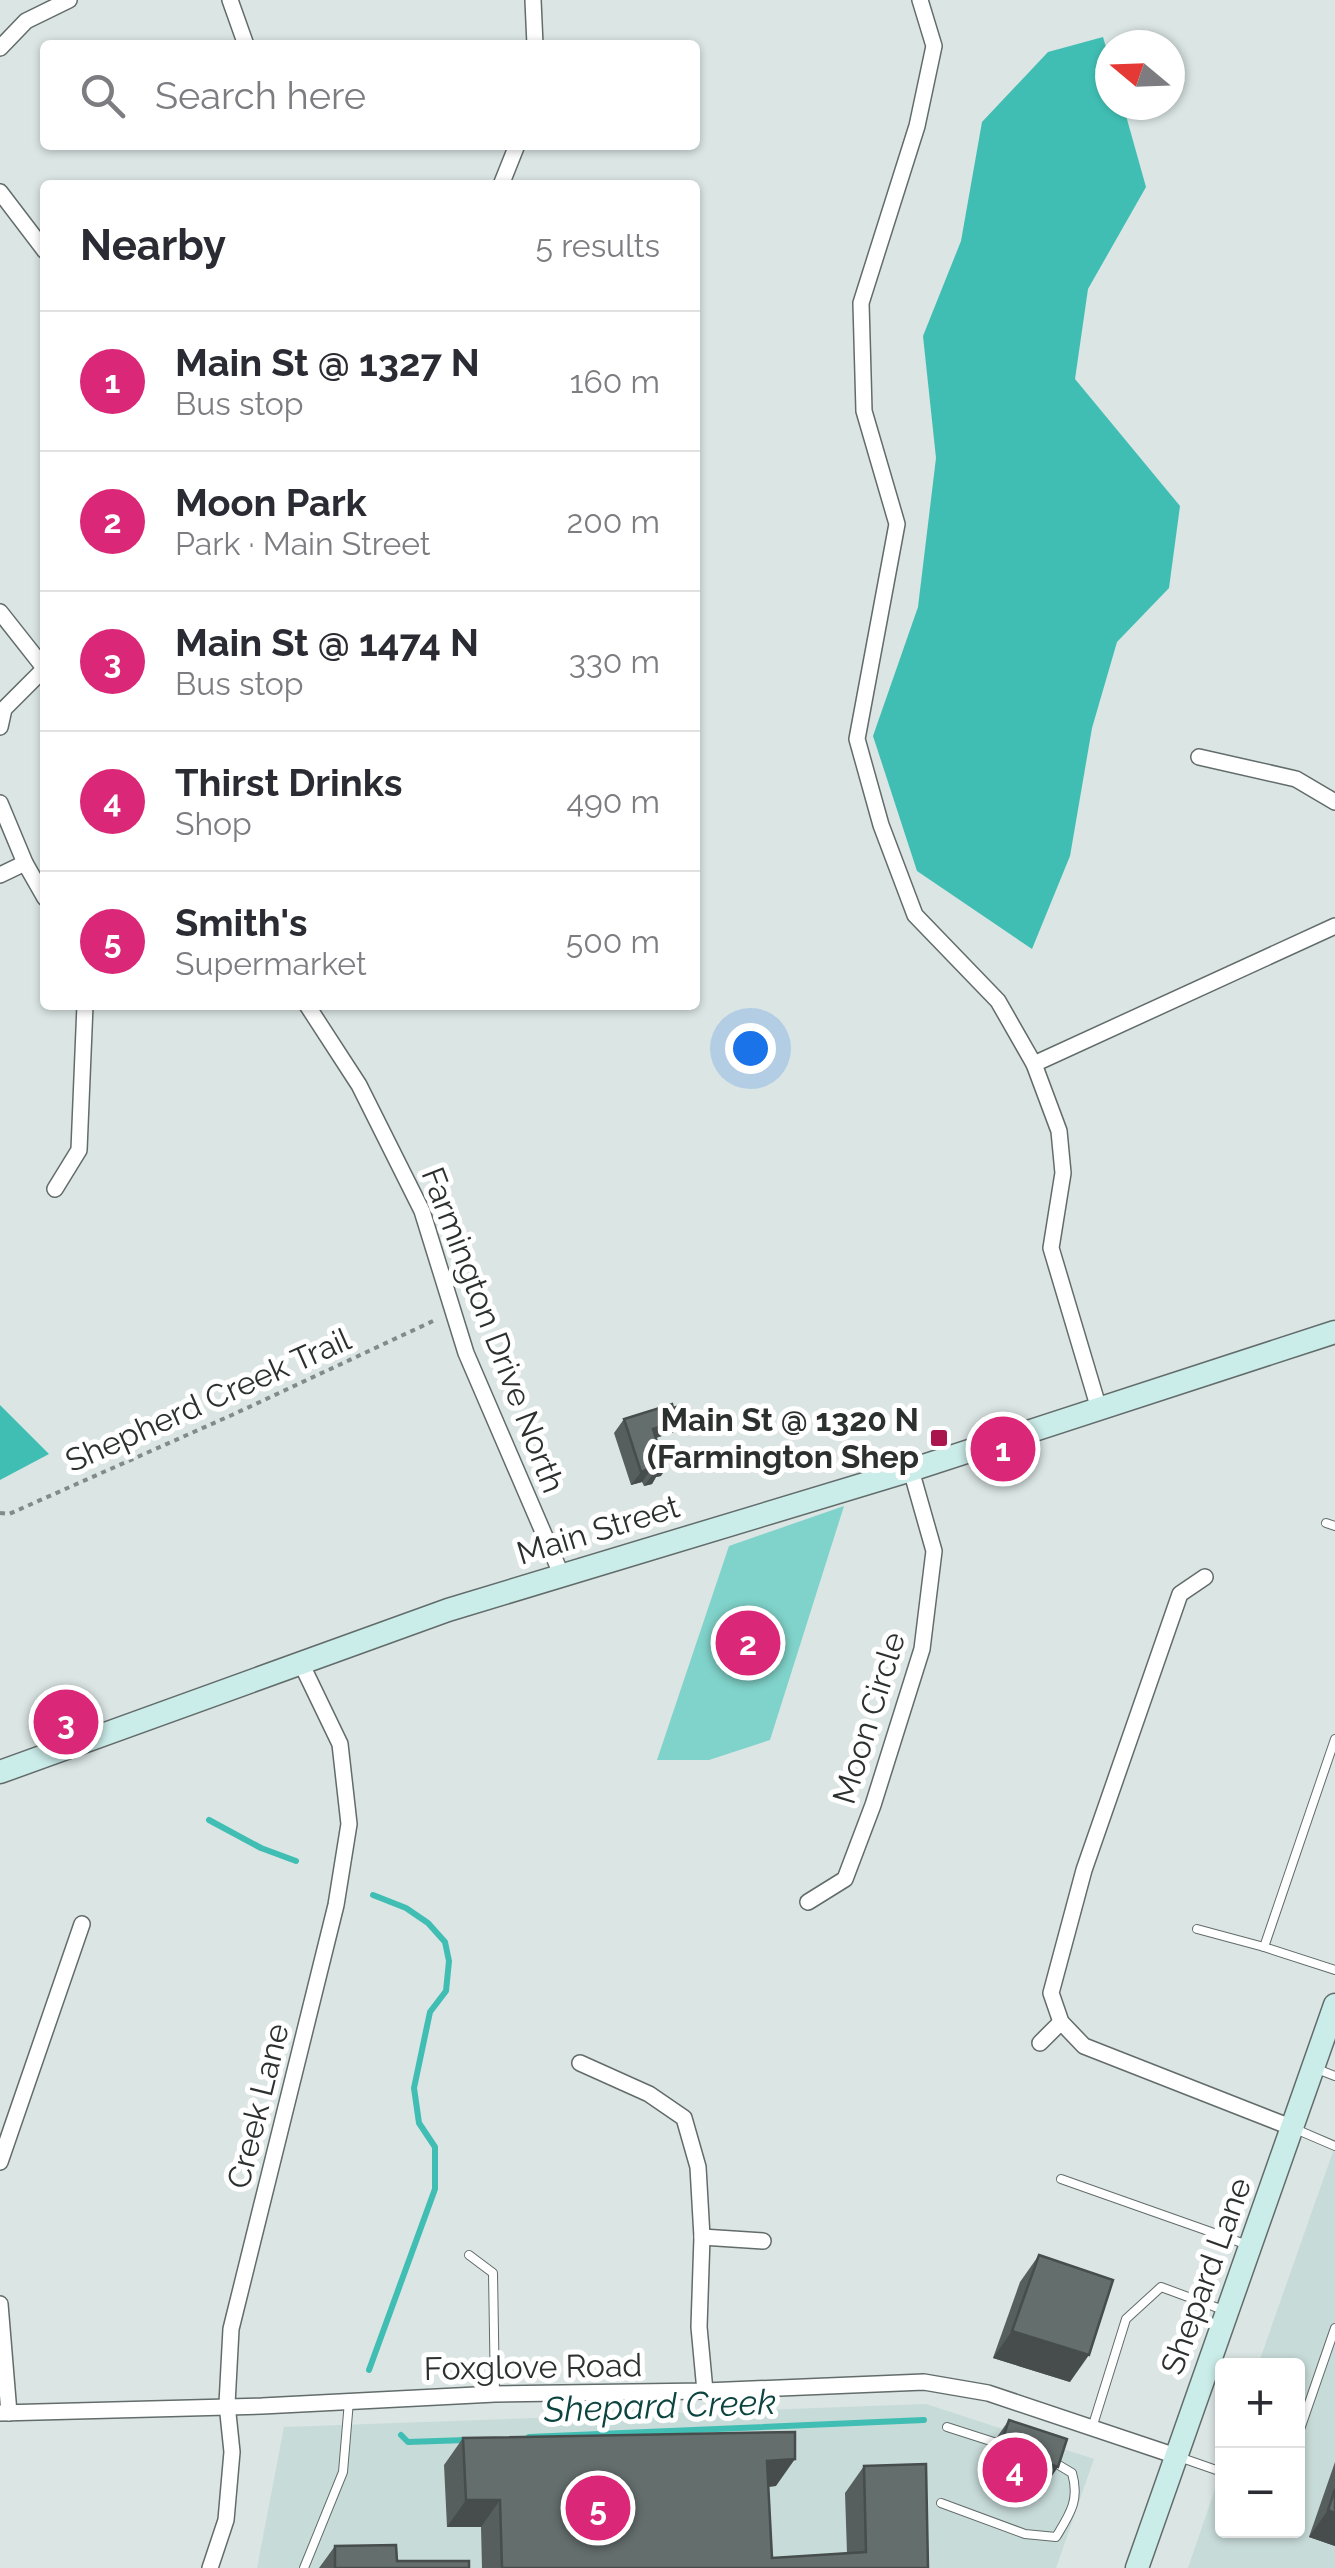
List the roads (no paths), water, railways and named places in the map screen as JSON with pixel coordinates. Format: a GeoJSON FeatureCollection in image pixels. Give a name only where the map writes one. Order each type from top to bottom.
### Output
{"type":"FeatureCollection","features":[{"type":"Feature","properties":{"kind":"main road","name":"Main Street"},"geometry":{"type":"LineString","coordinates":[[0,1772],[448,1610],[911,1470],[1335,1332]]}},
{"type":"Feature","properties":{"kind":"main road","name":"Shepard Lane"},"geometry":{"type":"LineString","coordinates":[[1137,2568],[1293,2128],[1324,2072],[1335,2005]]}},
{"type":"Feature","properties":{"kind":"street"},"geometry":{"type":"LineString","coordinates":[[0,48],[26,21],[69,0]]}},
{"type":"Feature","properties":{"kind":"street"},"geometry":{"type":"LineString","coordinates":[[230,0],[244,40]]}},
{"type":"Feature","properties":{"kind":"street"},"geometry":{"type":"LineString","coordinates":[[533,0],[534,40]]}},
{"type":"Feature","properties":{"kind":"street"},"geometry":{"type":"LineString","coordinates":[[920,0],[934,46],[917,126],[861,303],[864,411],[897,524],[856,740],[881,825],[916,915],[998,1002],[1034,1064],[1059,1131],[1063,1173],[1051,1248],[1100,1409]]}},
{"type":"Feature","properties":{"kind":"street"},"geometry":{"type":"LineString","coordinates":[[503,180],[515,150]]}},
{"type":"Feature","properties":{"kind":"street"},"geometry":{"type":"LineString","coordinates":[[0,192],[40,244]]}},
{"type":"Feature","properties":{"kind":"street"},"geometry":{"type":"LineString","coordinates":[[0,612],[40,663]]}},
{"type":"Feature","properties":{"kind":"street"},"geometry":{"type":"LineString","coordinates":[[0,727],[4,710],[40,674]]}},
{"type":"Feature","properties":{"kind":"street"},"geometry":{"type":"LineString","coordinates":[[1199,758],[1296,780],[1335,802]]}},
{"type":"Feature","properties":{"kind":"street"},"geometry":{"type":"LineString","coordinates":[[0,803],[40,889]]}},
{"type":"Feature","properties":{"kind":"street"},"geometry":{"type":"LineString","coordinates":[[0,875],[26,864]]}},
{"type":"Feature","properties":{"kind":"street"},"geometry":{"type":"LineString","coordinates":[[1034,1064],[1335,926]]}},
{"type":"Feature","properties":{"kind":"street"},"geometry":{"type":"LineString","coordinates":[[55,1189],[78,1150],[85,1010]]}},
{"type":"Feature","properties":{"kind":"street","name":"Farmington Drive North"},"geometry":{"type":"LineString","coordinates":[[309,1010],[359,1085],[422,1211],[466,1353],[562,1576]]}},
{"type":"Feature","properties":{"kind":"street","name":"Moon Circle"},"geometry":{"type":"LineString","coordinates":[[808,1902],[845,1879],[873,1805],[922,1649],[934,1551],[911,1470]]}},
{"type":"Feature","properties":{"kind":"street"},"geometry":{"type":"LineString","coordinates":[[1205,1577],[1180,1594],[1084,1870],[1050,1994],[1061,2022],[1084,2046],[1293,2128]]}},
{"type":"Feature","properties":{"kind":"street","name":"Creek Lane"},"geometry":{"type":"LineString","coordinates":[[210,2568],[226,2520],[232,2452],[227,2404],[231,2329],[336,1904],[348,1824],[340,1744],[301,1663]]}},
{"type":"Feature","properties":{"kind":"street"},"geometry":{"type":"LineString","coordinates":[[0,2162],[82,1924]]}},
{"type":"Feature","properties":{"kind":"street"},"geometry":{"type":"LineString","coordinates":[[1040,2043],[1061,2022]]}},
{"type":"Feature","properties":{"kind":"street"},"geometry":{"type":"LineString","coordinates":[[580,2063],[649,2094],[684,2118],[698,2167],[702,2237],[699,2327],[705,2391]]}},
{"type":"Feature","properties":{"kind":"street"},"geometry":{"type":"LineString","coordinates":[[702,2237],[763,2241]]}},
{"type":"Feature","properties":{"kind":"street"},"geometry":{"type":"LineString","coordinates":[[0,2304],[4,2413]]}},
{"type":"Feature","properties":{"kind":"street","name":"Foxglove Road"},"geometry":{"type":"LineString","coordinates":[[4,2413],[924,2382],[988,2392],[1176,2456]]}},
{"type":"Feature","properties":{"kind":"lane"},"geometry":{"type":"LineString","coordinates":[[1264,1947],[1335,1739]]}},
{"type":"Feature","properties":{"kind":"lane"},"geometry":{"type":"LineString","coordinates":[[1197,1929],[1335,1970]]}},
{"type":"Feature","properties":{"kind":"lane"},"geometry":{"type":"LineString","coordinates":[[1293,2128],[1335,2146]]}},
{"type":"Feature","properties":{"kind":"lane"},"geometry":{"type":"LineString","coordinates":[[1061,2179],[1250,2246]]}},
{"type":"Feature","properties":{"kind":"lane"},"geometry":{"type":"LineString","coordinates":[[468,2255],[493,2273],[495,2394]]}},
{"type":"Feature","properties":{"kind":"lane"},"geometry":{"type":"LineString","coordinates":[[1092,2428],[1126,2319],[1142,2302],[1161,2287],[1228,2312]]}},
{"type":"Feature","properties":{"kind":"lane"},"geometry":{"type":"LineString","coordinates":[[1305,2415],[1335,2328]]}},
{"type":"Feature","properties":{"kind":"lane"},"geometry":{"type":"LineString","coordinates":[[304,2568],[343,2472],[349,2401]]}},
{"type":"Feature","properties":{"kind":"lane"},"geometry":{"type":"LineString","coordinates":[[947,2427],[1003,2445]]}},
{"type":"Feature","properties":{"kind":"lane"},"geometry":{"type":"LineString","coordinates":[[1176,2456],[1215,2470]]}},
{"type":"Feature","properties":{"kind":"lane"},"geometry":{"type":"LineString","coordinates":[[940,2503],[1025,2534],[1056,2537],[1078,2492],[1072,2473],[1040,2457]]}},
{"type":"Feature","properties":{"kind":"waterway","name":"Shepard Creek"},"geometry":{"type":"LineString","coordinates":[[209,1820],[261,1848],[296,1861]]}},
{"type":"Feature","properties":{"kind":"waterway","name":"Shepard Creek"},"geometry":{"type":"LineString","coordinates":[[369,2370],[435,2189],[435,2147],[419,2123],[414,2088],[430,2012],[446,1991],[449,1961],[445,1942],[428,1923],[406,1908],[373,1895]]}},
{"type":"Feature","properties":{"kind":"waterway","name":"Shepard Creek"},"geometry":{"type":"LineString","coordinates":[[529,2437],[924,2420]]}},
{"type":"Feature","properties":{"kind":"waterway","name":"Shepard Creek"},"geometry":{"type":"LineString","coordinates":[[401,2435],[408,2442],[466,2440]]}},
{"type":"Feature","properties":{"kind":"place","name":"Main St @ 1320 N (Farmington Shep"},"geometry":{"type":"Point","coordinates":[939,1438]}},
{"type":"Feature","properties":{"kind":"place","name":"Main St @ 1327 N"},"geometry":{"type":"Point","coordinates":[1003,1449]}},
{"type":"Feature","properties":{"kind":"place","name":"Moon Park"},"geometry":{"type":"Point","coordinates":[748,1643]}},
{"type":"Feature","properties":{"kind":"place","name":"Main St @ 1474 N"},"geometry":{"type":"Point","coordinates":[66,1722]}},
{"type":"Feature","properties":{"kind":"place","name":"Thirst Drinks"},"geometry":{"type":"Point","coordinates":[1015,2470]}},
{"type":"Feature","properties":{"kind":"place","name":"Smith's"},"geometry":{"type":"Point","coordinates":[598,2508]}}]}
